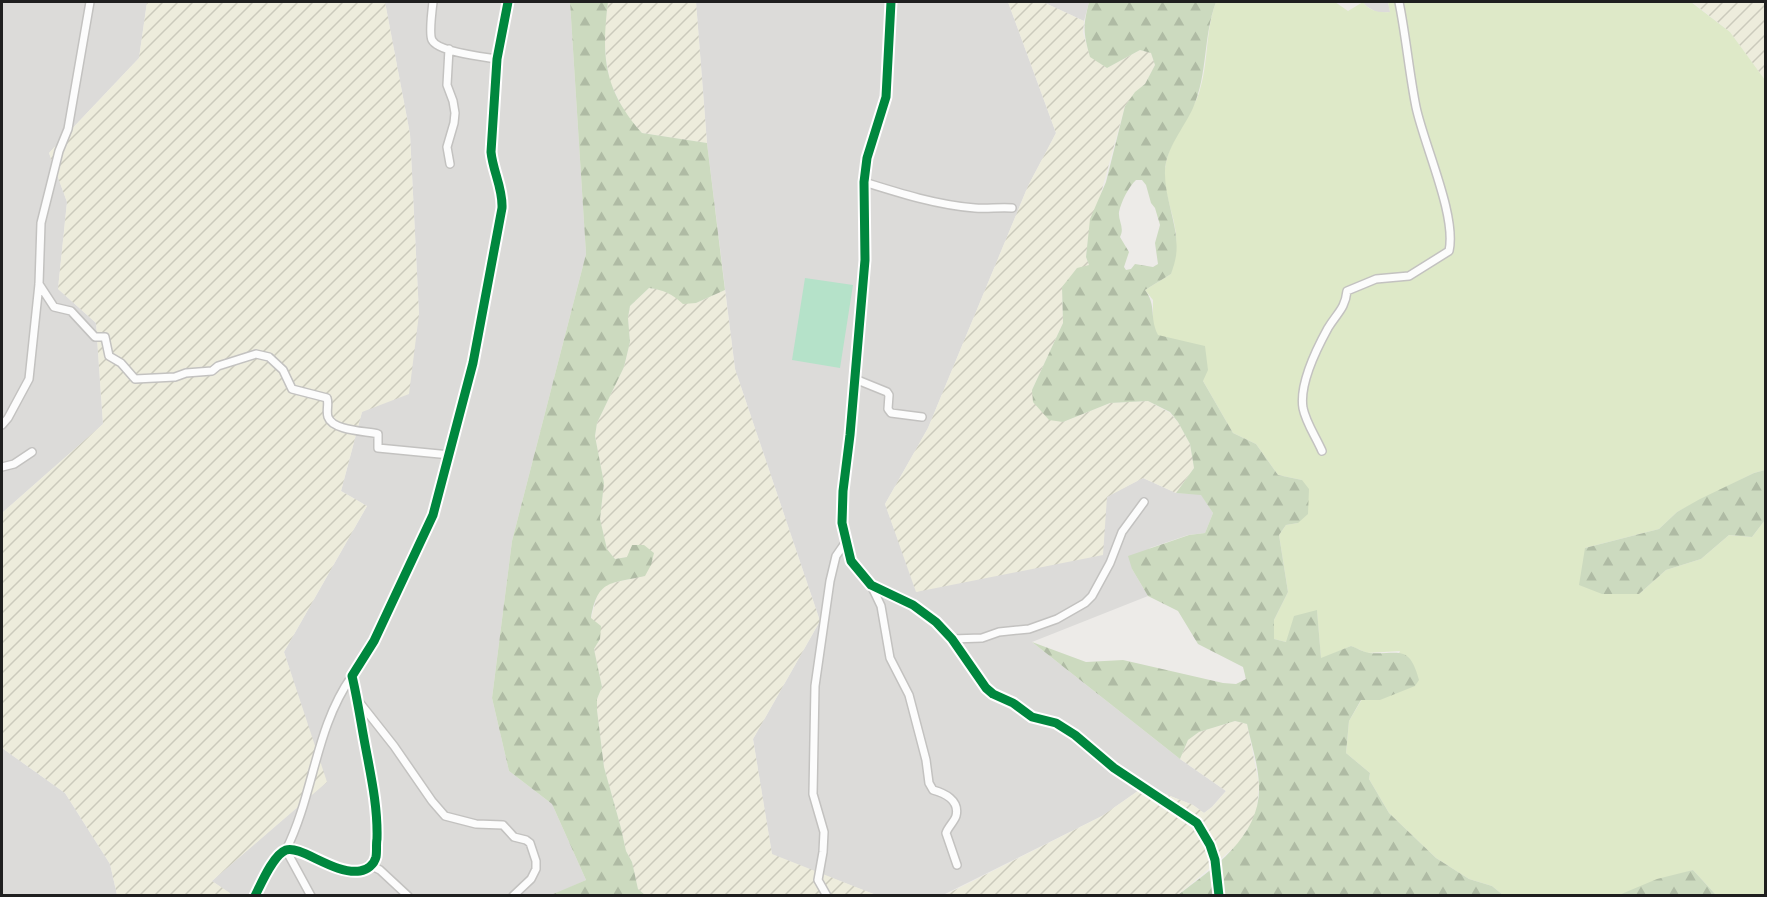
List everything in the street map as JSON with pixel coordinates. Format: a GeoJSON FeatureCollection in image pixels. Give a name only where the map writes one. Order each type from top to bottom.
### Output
{"type":"FeatureCollection","features":[{"type":"Feature","properties":{"kind":"street"},"geometry":{"type":"LineString","coordinates":[[2,425],[28,379],[39,284],[41,223],[59,151],[68,129],[90,2]]}},
{"type":"Feature","properties":{"kind":"street"},"geometry":{"type":"LineString","coordinates":[[433,2],[430,33],[437,46],[497,58]]}},
{"type":"Feature","properties":{"kind":"street"},"geometry":{"type":"LineString","coordinates":[[286,850],[299,823],[322,736],[334,704],[374,641],[433,515],[450,455],[485,308],[502,208],[503,196],[491,152],[497,58],[508,2]]}},
{"type":"Feature","properties":{"kind":"street"},"geometry":{"type":"LineString","coordinates":[[891,2],[886,97],[867,158],[864,182],[866,260],[843,491],[842,523],[851,561],[871,585],[881,606],[890,658],[909,694],[926,760],[929,783],[933,790],[952,799],[956,807],[956,816],[946,833],[957,866]]}},
{"type":"Feature","properties":{"kind":"street"},"geometry":{"type":"LineString","coordinates":[[1323,451],[1305,415],[1302,395],[1315,354],[1330,325],[1342,309],[1347,291],[1376,279],[1408,276],[1449,251],[1451,242],[1441,190],[1416,106],[1399,2]]}},
{"type":"Feature","properties":{"kind":"street"},"geometry":{"type":"LineString","coordinates":[[448,49],[447,85],[455,113],[447,147],[450,164]]}},
{"type":"Feature","properties":{"kind":"street"},"geometry":{"type":"LineString","coordinates":[[864,182],[963,207],[1012,208]]}},
{"type":"Feature","properties":{"kind":"street"},"geometry":{"type":"LineString","coordinates":[[39,284],[54,307],[71,311],[95,337],[105,336],[109,356],[121,363],[135,379],[175,377],[212,371],[218,366],[251,356],[269,357],[287,375],[292,389],[327,398],[330,421],[347,429],[378,434],[378,448],[450,455]]}},
{"type":"Feature","properties":{"kind":"street"},"geometry":{"type":"LineString","coordinates":[[855,379],[887,392],[889,395],[888,409],[891,413],[922,417]]}},
{"type":"Feature","properties":{"kind":"street"},"geometry":{"type":"LineString","coordinates":[[2,467],[14,464],[32,452]]}},
{"type":"Feature","properties":{"kind":"street"},"geometry":{"type":"LineString","coordinates":[[952,639],[982,638],[999,632],[1029,628],[1057,619],[1085,603],[1092,596],[1110,563],[1122,532],[1144,502]]}},
{"type":"Feature","properties":{"kind":"street"},"geometry":{"type":"LineString","coordinates":[[827,896],[818,880],[824,832],[813,794],[812,782],[815,686],[830,581],[836,556],[845,543]]}},
{"type":"Feature","properties":{"kind":"street"},"geometry":{"type":"LineString","coordinates":[[871,585],[914,605],[936,622],[952,639],[986,688],[993,694],[1013,703],[1032,717],[1056,723],[1075,735],[1114,768],[1197,823],[1210,845],[1215,860],[1219,896]]}},
{"type":"Feature","properties":{"kind":"street"},"geometry":{"type":"LineString","coordinates":[[255,896],[270,867],[279,854],[286,850],[295,850],[333,868],[349,871],[362,871],[372,866],[376,857],[377,824],[374,789],[351,675]]}},
{"type":"Feature","properties":{"kind":"street"},"geometry":{"type":"LineString","coordinates":[[358,701],[445,816],[476,824],[503,825],[514,837],[530,843],[536,869],[525,887],[513,896]]}},
{"type":"Feature","properties":{"kind":"street"},"geometry":{"type":"LineString","coordinates":[[286,850],[311,896]]}},
{"type":"Feature","properties":{"kind":"street"},"geometry":{"type":"LineString","coordinates":[[372,866],[380,870],[408,896]]}},
{"type":"Feature","properties":{"kind":"shaded area"},"geometry":{"type":"Polygon","coordinates":[[[2,2],[147,2],[139,58],[49,153],[67,202],[58,289],[96,323],[103,424],[2,513],[2,2]]]}},
{"type":"Feature","properties":{"kind":"shaded area"},"geometry":{"type":"Polygon","coordinates":[[[147,2],[385,2],[410,134],[419,314],[409,394],[362,412],[341,491],[367,506],[284,652],[327,782],[212,881],[233,895],[117,895],[110,864],[65,793],[2,748],[2,513],[103,424],[96,323],[58,289],[67,202],[49,153],[139,58],[147,2]]]}},
{"type":"Feature","properties":{"kind":"shaded area"},"geometry":{"type":"Polygon","coordinates":[[[385,2],[570,2],[586,254],[512,541],[492,698],[509,771],[552,804],[586,880],[551,896],[233,896],[212,881],[326,782],[284,652],[367,506],[341,491],[362,412],[419,314],[410,134],[385,2]]]}},
{"type":"Feature","properties":{"kind":"shaded area"},"geometry":{"type":"Polygon","coordinates":[[[608,2],[696,2],[707,143],[642,133],[626,115],[610,82],[606,58],[604,34],[608,2]]]}},
{"type":"Feature","properties":{"kind":"shaded area"},"geometry":{"type":"Polygon","coordinates":[[[696,2],[1008,2],[1056,133],[1028,186],[928,428],[885,504],[917,592],[1143,478],[1176,493],[1201,494],[1213,513],[1205,533],[1188,535],[1150,548],[1132,569],[1148,596],[1032,642],[1180,759],[1226,791],[1204,813],[1193,805],[1145,786],[1102,816],[943,895],[876,895],[772,855],[753,739],[820,621],[735,369],[707,143],[696,2]]]}},
{"type":"Feature","properties":{"kind":"shaded area"},"geometry":{"type":"Polygon","coordinates":[[[1008,2],[1043,2],[1084,21],[1083,33],[1090,56],[1107,68],[1140,50],[1151,53],[1155,65],[1145,84],[1125,106],[1088,240],[1086,257],[1089,265],[1062,287],[1063,323],[1032,390],[1063,422],[1110,403],[1148,401],[1170,413],[1178,422],[1190,444],[1194,468],[1176,493],[1143,478],[1107,497],[1103,555],[916,592],[885,504],[928,428],[1028,186],[1056,133],[1008,2]]]}},
{"type":"Feature","properties":{"kind":"shaded area"},"geometry":{"type":"Polygon","coordinates":[[[1043,2],[1089,2],[1084,21],[1043,2]]]}},
{"type":"Feature","properties":{"kind":"shaded area"},"geometry":{"type":"Polygon","coordinates":[[[1363,2],[1388,2],[1390,12],[1378,13],[1363,2]]]}},
{"type":"Feature","properties":{"kind":"shaded area"},"geometry":{"type":"Polygon","coordinates":[[[1692,2],[1765,2],[1765,80],[1730,32],[1692,2]]]}},
{"type":"Feature","properties":{"kind":"shaded area"},"geometry":{"type":"Polygon","coordinates":[[[649,288],[662,290],[696,303],[725,290],[735,369],[820,621],[753,739],[772,854],[876,895],[645,896],[638,889],[604,767],[597,710],[597,699],[602,687],[594,649],[600,639],[591,619],[598,592],[607,584],[644,576],[627,557],[615,559],[607,549],[600,519],[604,483],[595,436],[597,423],[624,367],[630,342],[628,318],[630,306],[649,288]]]}},
{"type":"Feature","properties":{"kind":"shaded area"},"geometry":{"type":"Polygon","coordinates":[[[1235,721],[1247,724],[1259,784],[1257,808],[1253,820],[1238,844],[1178,895],[943,896],[1102,816],[1145,786],[1193,805],[1204,813],[1226,791],[1180,759],[1188,740],[1199,732],[1235,721]]]}},
{"type":"Feature","properties":{"kind":"shaded area"},"geometry":{"type":"Polygon","coordinates":[[[2,748],[65,793],[110,864],[117,895],[2,896],[2,748]]]}},
{"type":"Feature","properties":{"kind":"green space"},"geometry":{"type":"Polygon","coordinates":[[[570,2],[608,2],[605,40],[608,72],[620,102],[642,133],[707,143],[725,290],[696,303],[683,304],[667,293],[649,288],[630,306],[628,318],[630,342],[624,367],[597,423],[595,436],[604,483],[600,519],[607,549],[615,559],[627,557],[632,545],[644,545],[654,553],[645,576],[614,583],[602,590],[597,596],[591,618],[601,626],[600,639],[594,649],[602,687],[597,699],[597,710],[604,767],[638,889],[645,895],[551,895],[586,880],[552,804],[509,771],[492,698],[512,541],[586,254],[570,2]]]}},
{"type":"Feature","properties":{"kind":"green space"},"geometry":{"type":"Polygon","coordinates":[[[1089,2],[1216,2],[1209,28],[1198,95],[1172,146],[1166,163],[1165,182],[1177,245],[1171,274],[1145,290],[1151,301],[1155,329],[1158,335],[1205,346],[1208,370],[1203,381],[1233,433],[1256,444],[1278,475],[1302,480],[1309,489],[1308,514],[1298,523],[1286,525],[1279,535],[1288,592],[1274,620],[1274,639],[1286,642],[1294,616],[1317,610],[1321,658],[1351,646],[1369,653],[1402,653],[1411,660],[1419,680],[1415,686],[1380,700],[1361,700],[1349,721],[1346,753],[1370,773],[1369,779],[1389,813],[1436,858],[1469,879],[1492,886],[1503,895],[1178,895],[1233,848],[1253,819],[1258,802],[1259,784],[1247,724],[1235,721],[1199,732],[1188,740],[1180,759],[1032,642],[1086,662],[1123,660],[1223,683],[1236,684],[1246,679],[1243,667],[1198,644],[1178,611],[1148,596],[1132,569],[1128,556],[1189,535],[1205,533],[1213,513],[1201,495],[1176,493],[1194,468],[1190,444],[1178,422],[1170,412],[1148,401],[1110,403],[1063,422],[1049,420],[1033,402],[1032,390],[1063,323],[1062,287],[1077,268],[1089,265],[1086,257],[1090,219],[1106,182],[1125,106],[1135,92],[1145,84],[1155,65],[1151,53],[1140,50],[1107,68],[1090,57],[1085,29],[1089,2]],[[1136,180],[1131,186],[1123,199],[1119,212],[1122,231],[1120,237],[1129,252],[1124,267],[1126,270],[1131,269],[1135,264],[1153,267],[1158,264],[1155,243],[1160,225],[1146,185],[1142,180],[1136,180]]]}},
{"type":"Feature","properties":{"kind":"green space"},"geometry":{"type":"Polygon","coordinates":[[[1216,2],[1335,2],[1348,11],[1363,2],[1378,12],[1390,12],[1388,2],[1691,2],[1730,32],[1765,80],[1765,470],[1754,473],[1677,512],[1659,529],[1585,548],[1639,594],[1666,570],[1701,559],[1729,535],[1752,537],[1765,520],[1765,895],[1716,895],[1693,870],[1619,895],[1503,895],[1492,886],[1469,879],[1436,858],[1389,813],[1369,779],[1370,773],[1346,753],[1349,721],[1362,699],[1380,700],[1400,651],[1367,653],[1351,646],[1321,659],[1317,611],[1286,642],[1274,639],[1274,620],[1288,592],[1279,535],[1286,525],[1298,523],[1302,480],[1278,475],[1256,444],[1233,433],[1203,381],[1157,335],[1153,324],[1153,300],[1145,290],[1171,274],[1176,237],[1165,186],[1165,169],[1170,149],[1199,93],[1210,24],[1216,2]]]}},
{"type":"Feature","properties":{"kind":"green space"},"geometry":{"type":"Polygon","coordinates":[[[805,278],[853,285],[840,368],[792,360],[805,278]]]}},
{"type":"Feature","properties":{"kind":"green space"},"geometry":{"type":"Polygon","coordinates":[[[1765,470],[1765,520],[1752,537],[1729,535],[1701,559],[1666,570],[1639,594],[1602,594],[1579,585],[1585,548],[1659,529],[1677,512],[1700,499],[1765,470]]]}},
{"type":"Feature","properties":{"kind":"green space"},"geometry":{"type":"Polygon","coordinates":[[[1693,870],[1716,895],[1619,895],[1657,879],[1693,870]]]}},
{"type":"Feature","properties":{"kind":"cycle path"},"geometry":{"type":"LineString","coordinates":[[255,896],[272,864],[286,850],[300,852],[329,865],[350,871],[368,868],[376,857],[375,801],[352,676],[374,641],[433,515],[473,363],[502,208],[491,152],[497,59],[508,2]]}},
{"type":"Feature","properties":{"kind":"cycle path"},"geometry":{"type":"LineString","coordinates":[[891,2],[886,97],[867,158],[864,182],[865,260],[843,491],[842,523],[851,561],[871,585],[913,605],[936,622],[952,639],[986,688],[993,694],[1013,703],[1032,717],[1056,723],[1075,735],[1114,768],[1197,823],[1210,845],[1215,860],[1219,896]]}}]}
